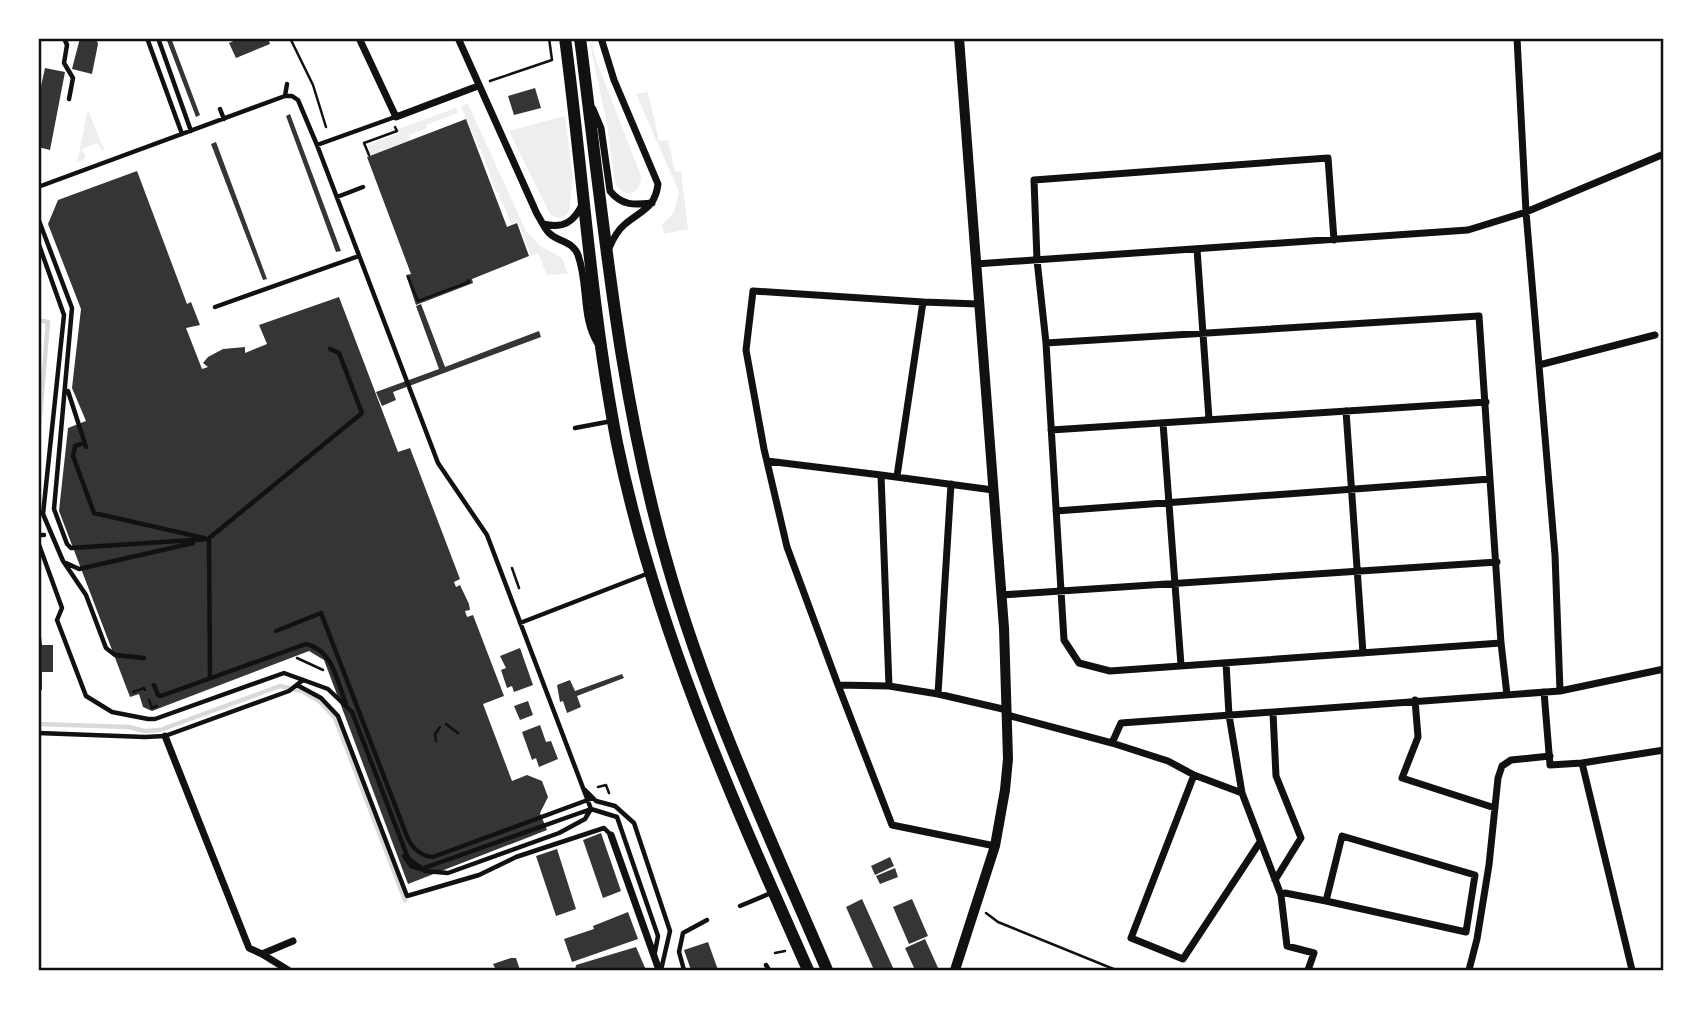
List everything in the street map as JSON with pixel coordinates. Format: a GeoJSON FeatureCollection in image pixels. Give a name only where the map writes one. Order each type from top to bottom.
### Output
{"type":"FeatureCollection","features":[{"type":"Feature","properties":{"kind":"main road"},"geometry":{"type":"LineString","coordinates":[[565,38],[602,350],[614,420],[650,572],[672,644],[701,723],[808,971]]}},
{"type":"Feature","properties":{"kind":"main road"},"geometry":{"type":"LineString","coordinates":[[580,38],[607,250],[635,430],[667,563],[689,637],[717,713],[827,971]]}},
{"type":"Feature","properties":{"kind":"street"},"geometry":{"type":"LineString","coordinates":[[359,38],[396,117],[478,86]]}},
{"type":"Feature","properties":{"kind":"street"},"geometry":{"type":"LineString","coordinates":[[457,38],[543,224],[553,236],[565,240],[578,253],[588,323],[602,350]]}},
{"type":"Feature","properties":{"kind":"street"},"geometry":{"type":"LineString","coordinates":[[601,38],[614,80],[658,184],[653,203],[623,226],[607,250]]}},
{"type":"Feature","properties":{"kind":"street"},"geometry":{"type":"LineString","coordinates":[[955,971],[995,846],[1008,759],[1001,595],[959,38]]}},
{"type":"Feature","properties":{"kind":"street"},"geometry":{"type":"LineString","coordinates":[[1517,38],[1526,212],[1555,555],[1560,691]]}},
{"type":"Feature","properties":{"kind":"street"},"geometry":{"type":"LineString","coordinates":[[587,94],[601,128],[610,191],[616,199],[624,203],[653,203]]}},
{"type":"Feature","properties":{"kind":"street"},"geometry":{"type":"LineString","coordinates":[[976,264],[1468,230],[1526,212],[1664,154]]}},
{"type":"Feature","properties":{"kind":"street"},"geometry":{"type":"LineString","coordinates":[[1334,240],[1328,158],[1034,180],[1037,260],[1046,343],[1064,640],[1079,663],[1110,671],[1501,643]]}},
{"type":"Feature","properties":{"kind":"street"},"geometry":{"type":"LineString","coordinates":[[543,224],[559,227],[572,221],[585,198]]}},
{"type":"Feature","properties":{"kind":"street"},"geometry":{"type":"LineString","coordinates":[[1197,249],[1209,419]]}},
{"type":"Feature","properties":{"kind":"street"},"geometry":{"type":"LineString","coordinates":[[978,304],[753,291],[746,350],[787,547],[892,825],[995,846]]}},
{"type":"Feature","properties":{"kind":"street"},"geometry":{"type":"LineString","coordinates":[[897,476],[923,302]]}},
{"type":"Feature","properties":{"kind":"street"},"geometry":{"type":"LineString","coordinates":[[1046,343],[1479,316],[1501,643],[1507,695]]}},
{"type":"Feature","properties":{"kind":"street"},"geometry":{"type":"LineString","coordinates":[[1539,365],[1655,335]]}},
{"type":"Feature","properties":{"kind":"street"},"geometry":{"type":"LineString","coordinates":[[1051,430],[1486,401]]}},
{"type":"Feature","properties":{"kind":"street"},"geometry":{"type":"LineString","coordinates":[[1346,411],[1363,653]]}},
{"type":"Feature","properties":{"kind":"street"},"geometry":{"type":"LineString","coordinates":[[1163,423],[1181,665]]}},
{"type":"Feature","properties":{"kind":"street"},"geometry":{"type":"LineString","coordinates":[[767,461],[993,490]]}},
{"type":"Feature","properties":{"kind":"street"},"geometry":{"type":"LineString","coordinates":[[881,475],[889,686]]}},
{"type":"Feature","properties":{"kind":"street"},"geometry":{"type":"LineString","coordinates":[[1056,512],[1490,479]]}},
{"type":"Feature","properties":{"kind":"street"},"geometry":{"type":"LineString","coordinates":[[938,694],[951,484]]}},
{"type":"Feature","properties":{"kind":"street"},"geometry":{"type":"LineString","coordinates":[[1001,595],[1174,586],[1497,562]]}},
{"type":"Feature","properties":{"kind":"street"},"geometry":{"type":"LineString","coordinates":[[1226,663],[1229,715],[1242,793],[1281,895],[1287,946],[1314,953],[1308,971]]}},
{"type":"Feature","properties":{"kind":"street"},"geometry":{"type":"LineString","coordinates":[[1112,743],[1121,723],[1560,691],[1664,668]]}},
{"type":"Feature","properties":{"kind":"street"},"geometry":{"type":"LineString","coordinates":[[838,685],[889,686],[938,694],[1168,761],[1194,775],[1242,793]]}},
{"type":"Feature","properties":{"kind":"street"},"geometry":{"type":"LineString","coordinates":[[1544,692],[1550,765],[1582,763],[1664,750]]}},
{"type":"Feature","properties":{"kind":"street"},"geometry":{"type":"LineString","coordinates":[[1415,700],[1418,737],[1402,778],[1495,808]]}},
{"type":"Feature","properties":{"kind":"street"},"geometry":{"type":"LineString","coordinates":[[1273,713],[1276,776],[1301,838],[1275,880]]}},
{"type":"Feature","properties":{"kind":"street"},"geometry":{"type":"LineString","coordinates":[[164,736],[249,948],[288,971]]}},
{"type":"Feature","properties":{"kind":"street"},"geometry":{"type":"LineString","coordinates":[[1469,971],[1481,915],[1497,778],[1502,766],[1511,760],[1550,756]]}},
{"type":"Feature","properties":{"kind":"street"},"geometry":{"type":"LineString","coordinates":[[1582,763],[1632,971]]}},
{"type":"Feature","properties":{"kind":"street"},"geometry":{"type":"LineString","coordinates":[[1194,775],[1131,938],[1183,958],[1260,842]]}},
{"type":"Feature","properties":{"kind":"street"},"geometry":{"type":"LineString","coordinates":[[611,835],[629,900],[660,971]]}},
{"type":"Feature","properties":{"kind":"street"},"geometry":{"type":"LineString","coordinates":[[1281,895],[1285,893],[1326,901],[1466,932],[1475,875],[1342,836],[1326,901]]}},
{"type":"Feature","properties":{"kind":"street"},"geometry":{"type":"LineString","coordinates":[[262,954],[293,941]]}},
{"type":"Feature","properties":{"kind":"lane"},"geometry":{"type":"LineString","coordinates":[[64,38],[67,45],[64,64],[74,78],[69,99]]}},
{"type":"Feature","properties":{"kind":"lane"},"geometry":{"type":"LineString","coordinates":[[147,38],[182,134]]}},
{"type":"Feature","properties":{"kind":"lane"},"geometry":{"type":"LineString","coordinates":[[158,38],[191,131]]}},
{"type":"Feature","properties":{"kind":"lane"},"geometry":{"type":"LineString","coordinates":[[285,96],[287,84]]}},
{"type":"Feature","properties":{"kind":"lane"},"geometry":{"type":"LineString","coordinates":[[38,542],[62,608],[57,620],[86,696],[112,712],[155,719],[284,673],[328,689],[352,712],[408,858],[425,871],[448,873],[559,833],[585,819],[590,808],[590,799],[582,787],[485,532],[438,463],[298,100],[285,96],[41,186],[39,177]]}},
{"type":"Feature","properties":{"kind":"lane"},"geometry":{"type":"LineString","coordinates":[[254,97],[257,106]]}},
{"type":"Feature","properties":{"kind":"lane"},"geometry":{"type":"LineString","coordinates":[[220,109],[224,118]]}},
{"type":"Feature","properties":{"kind":"lane"},"geometry":{"type":"LineString","coordinates":[[317,145],[396,117]]}},
{"type":"Feature","properties":{"kind":"lane"},"geometry":{"type":"LineString","coordinates":[[360,122],[363,129]]}},
{"type":"Feature","properties":{"kind":"lane"},"geometry":{"type":"LineString","coordinates":[[337,197],[363,187]]}},
{"type":"Feature","properties":{"kind":"lane"},"geometry":{"type":"LineString","coordinates":[[38,218],[71,304],[54,509],[67,544],[71,548],[209,539]]}},
{"type":"Feature","properties":{"kind":"lane"},"geometry":{"type":"LineString","coordinates":[[38,242],[63,308],[58,379],[43,507],[50,532],[63,561],[86,595],[106,649],[115,655],[144,658]]}},
{"type":"Feature","properties":{"kind":"lane"},"geometry":{"type":"LineString","coordinates":[[215,307],[359,256]]}},
{"type":"Feature","properties":{"kind":"lane"},"geometry":{"type":"LineString","coordinates":[[63,561],[79,569],[209,539],[362,413],[339,353],[330,349]]}},
{"type":"Feature","properties":{"kind":"lane"},"geometry":{"type":"LineString","coordinates":[[66,386],[84,445],[75,446],[72,450],[94,513],[209,539]]}},
{"type":"Feature","properties":{"kind":"lane"},"geometry":{"type":"LineString","coordinates":[[575,428],[614,420]]}},
{"type":"Feature","properties":{"kind":"lane"},"geometry":{"type":"LineString","coordinates":[[209,539],[210,678]]}},
{"type":"Feature","properties":{"kind":"lane"},"geometry":{"type":"LineString","coordinates":[[520,623],[650,572]]}},
{"type":"Feature","properties":{"kind":"lane"},"geometry":{"type":"LineString","coordinates":[[276,631],[321,613],[408,839],[418,852],[433,857],[590,799],[615,806],[634,823],[670,931],[660,971]]}},
{"type":"Feature","properties":{"kind":"lane"},"geometry":{"type":"LineString","coordinates":[[154,685],[161,696],[306,644],[316,646],[327,656],[406,862],[416,869],[425,868],[590,808],[617,817],[658,936],[654,957]]}},
{"type":"Feature","properties":{"kind":"lane"},"geometry":{"type":"LineString","coordinates":[[38,733],[164,736],[289,691],[303,680]]}},
{"type":"Feature","properties":{"kind":"lane"},"geometry":{"type":"LineString","coordinates":[[296,685],[321,698],[338,716],[407,896],[471,879],[516,857],[604,828],[611,835]]}},
{"type":"Feature","properties":{"kind":"lane"},"geometry":{"type":"LineString","coordinates":[[740,906],[774,892]]}},
{"type":"Feature","properties":{"kind":"lane"},"geometry":{"type":"LineString","coordinates":[[684,971],[678,952],[683,933],[707,920]]}},
{"type":"Feature","properties":{"kind":"path"},"geometry":{"type":"LineString","coordinates":[[290,38],[313,85],[326,127]]}},
{"type":"Feature","properties":{"kind":"path"},"geometry":{"type":"LineString","coordinates":[[494,90],[489,81],[552,60],[549,38]]}},
{"type":"Feature","properties":{"kind":"path"},"geometry":{"type":"LineString","coordinates":[[369,155],[365,143],[397,131],[396,127]]}},
{"type":"Feature","properties":{"kind":"path"},"geometry":{"type":"LineString","coordinates":[[408,278],[418,301],[469,282],[468,280]]}},
{"type":"Feature","properties":{"kind":"path"},"geometry":{"type":"LineString","coordinates":[[512,568],[519,587]]}},
{"type":"Feature","properties":{"kind":"path"},"geometry":{"type":"LineString","coordinates":[[307,662],[324,670]]}},
{"type":"Feature","properties":{"kind":"path"},"geometry":{"type":"LineString","coordinates":[[133,692],[144,688]]}},
{"type":"Feature","properties":{"kind":"path"},"geometry":{"type":"LineString","coordinates":[[446,724],[458,733]]}},
{"type":"Feature","properties":{"kind":"path"},"geometry":{"type":"LineString","coordinates":[[436,741],[435,734],[440,727]]}},
{"type":"Feature","properties":{"kind":"path"},"geometry":{"type":"LineString","coordinates":[[594,789],[606,785]]}},
{"type":"Feature","properties":{"kind":"path"},"geometry":{"type":"LineString","coordinates":[[976,903],[998,922],[1116,971]]}},
{"type":"Feature","properties":{"kind":"path"},"geometry":{"type":"LineString","coordinates":[[775,953],[785,951]]}},
{"type":"Feature","properties":{"kind":"shaded area"},"geometry":{"type":"Polygon","coordinates":[[[590,44],[641,176],[639,187],[632,193],[623,192],[615,183],[607,124],[590,44]]]}},
{"type":"Feature","properties":{"kind":"shaded area"},"geometry":{"type":"Polygon","coordinates":[[[648,92],[659,141],[668,140],[675,172],[681,171],[688,229],[664,234],[662,225],[674,212],[679,192],[636,94],[648,92]]]}},
{"type":"Feature","properties":{"kind":"shaded area"},"geometry":{"type":"Polygon","coordinates":[[[468,104],[526,231],[540,246],[562,258],[568,274],[547,275],[538,253],[531,256],[518,222],[511,224],[461,106],[468,104]]]}},
{"type":"Feature","properties":{"kind":"shaded area"},"geometry":{"type":"Polygon","coordinates":[[[456,108],[458,113],[426,125],[427,128],[409,135],[411,140],[371,155],[367,145],[400,133],[398,129],[456,108]]]}},
{"type":"Feature","properties":{"kind":"shaded area"},"geometry":{"type":"Polygon","coordinates":[[[89,112],[104,150],[102,151],[98,143],[82,149],[86,158],[77,163],[87,113],[89,112]]]}},
{"type":"Feature","properties":{"kind":"shaded area"},"geometry":{"type":"Polygon","coordinates":[[[565,116],[573,179],[569,212],[559,218],[549,212],[509,131],[565,116]]]}},
{"type":"Feature","properties":{"kind":"building"},"geometry":{"type":"Polygon","coordinates":[[[80,38],[96,38],[98,44],[92,74],[72,69],[80,38]]]}},
{"type":"Feature","properties":{"kind":"building"},"geometry":{"type":"Polygon","coordinates":[[[166,38],[171,38],[200,115],[196,117],[166,38]]]}},
{"type":"Feature","properties":{"kind":"building"},"geometry":{"type":"Polygon","coordinates":[[[240,38],[268,38],[270,44],[236,58],[229,43],[240,38]]]}},
{"type":"Feature","properties":{"kind":"building"},"geometry":{"type":"Polygon","coordinates":[[[45,68],[65,72],[50,150],[38,147],[38,100],[45,68]]]}},
{"type":"Feature","properties":{"kind":"building"},"geometry":{"type":"Polygon","coordinates":[[[535,88],[541,108],[514,115],[508,96],[535,88]]]}},
{"type":"Feature","properties":{"kind":"building"},"geometry":{"type":"Polygon","coordinates":[[[290,114],[341,251],[336,252],[286,116],[290,114]]]}},
{"type":"Feature","properties":{"kind":"building"},"geometry":{"type":"Polygon","coordinates":[[[466,119],[507,227],[517,223],[529,256],[472,279],[473,283],[416,305],[406,275],[411,274],[367,157],[466,119]]]}},
{"type":"Feature","properties":{"kind":"building"},"geometry":{"type":"Polygon","coordinates":[[[216,142],[267,279],[263,280],[211,144],[216,142]]]}},
{"type":"Feature","properties":{"kind":"building"},"geometry":{"type":"Polygon","coordinates":[[[137,171],[187,304],[191,302],[200,325],[186,328],[202,369],[208,367],[203,363],[208,357],[223,349],[245,347],[245,353],[267,344],[259,325],[339,297],[398,452],[410,448],[460,579],[454,582],[456,587],[460,585],[469,604],[470,610],[465,611],[467,617],[473,615],[504,696],[483,704],[512,781],[527,775],[542,781],[548,797],[540,813],[547,830],[408,884],[324,660],[309,651],[152,711],[143,707],[139,694],[130,697],[59,511],[68,428],[86,421],[72,388],[81,309],[48,224],[58,200],[137,171]]]}},
{"type":"Feature","properties":{"kind":"building"},"geometry":{"type":"Polygon","coordinates":[[[421,304],[445,367],[539,331],[541,337],[393,392],[396,400],[382,406],[376,392],[439,369],[416,306],[421,304]]]}},
{"type":"Feature","properties":{"kind":"building"},"geometry":{"type":"Polygon","coordinates":[[[38,636],[41,636],[42,645],[53,645],[53,672],[42,672],[42,690],[38,690],[38,636]]]}},
{"type":"Feature","properties":{"kind":"building"},"geometry":{"type":"Polygon","coordinates":[[[520,648],[533,685],[514,692],[512,686],[507,688],[501,670],[506,668],[500,656],[520,648]]]}},
{"type":"Feature","properties":{"kind":"building"},"geometry":{"type":"Polygon","coordinates":[[[622,674],[624,678],[577,696],[581,707],[567,713],[563,701],[560,702],[557,685],[570,680],[575,691],[622,674]]]}},
{"type":"Feature","properties":{"kind":"building"},"geometry":{"type":"Polygon","coordinates":[[[528,701],[533,715],[520,720],[514,706],[528,701]]]}},
{"type":"Feature","properties":{"kind":"building"},"geometry":{"type":"Polygon","coordinates":[[[540,725],[546,742],[551,741],[558,759],[539,767],[536,758],[532,760],[522,732],[540,725]]]}},
{"type":"Feature","properties":{"kind":"building"},"geometry":{"type":"Polygon","coordinates":[[[601,833],[621,891],[603,898],[583,840],[601,833]]]}},
{"type":"Feature","properties":{"kind":"building"},"geometry":{"type":"Polygon","coordinates":[[[557,849],[576,909],[556,916],[536,856],[557,849]]]}},
{"type":"Feature","properties":{"kind":"building"},"geometry":{"type":"Polygon","coordinates":[[[890,857],[894,866],[875,875],[871,866],[890,857]]]}},
{"type":"Feature","properties":{"kind":"building"},"geometry":{"type":"Polygon","coordinates":[[[895,868],[898,877],[880,884],[876,876],[895,868]]]}},
{"type":"Feature","properties":{"kind":"building"},"geometry":{"type":"Polygon","coordinates":[[[862,899],[894,970],[874,970],[846,907],[862,899]]]}},
{"type":"Feature","properties":{"kind":"building"},"geometry":{"type":"Polygon","coordinates":[[[912,899],[928,936],[909,944],[893,907],[912,899]]]}},
{"type":"Feature","properties":{"kind":"building"},"geometry":{"type":"Polygon","coordinates":[[[628,912],[638,939],[572,962],[564,939],[594,929],[593,926],[628,912]]]}},
{"type":"Feature","properties":{"kind":"building"},"geometry":{"type":"Polygon","coordinates":[[[925,939],[939,970],[915,970],[905,948],[925,939]]]}},
{"type":"Feature","properties":{"kind":"building"},"geometry":{"type":"Polygon","coordinates":[[[708,942],[718,970],[691,970],[684,950],[708,942]]]}},
{"type":"Feature","properties":{"kind":"building"},"geometry":{"type":"Polygon","coordinates":[[[636,947],[646,970],[575,970],[576,965],[636,947]]]}},
{"type":"Feature","properties":{"kind":"building"},"geometry":{"type":"Polygon","coordinates":[[[516,958],[520,970],[496,970],[493,964],[516,958]]]}},
{"type":"Feature","properties":{"kind":"waterway"},"geometry":{"type":"LineString","coordinates":[[38,320],[48,322],[38,440]]}},
{"type":"Feature","properties":{"kind":"waterway"},"geometry":{"type":"LineString","coordinates":[[38,724],[160,730],[280,686],[302,691],[319,701],[335,718],[405,900]]}}]}
